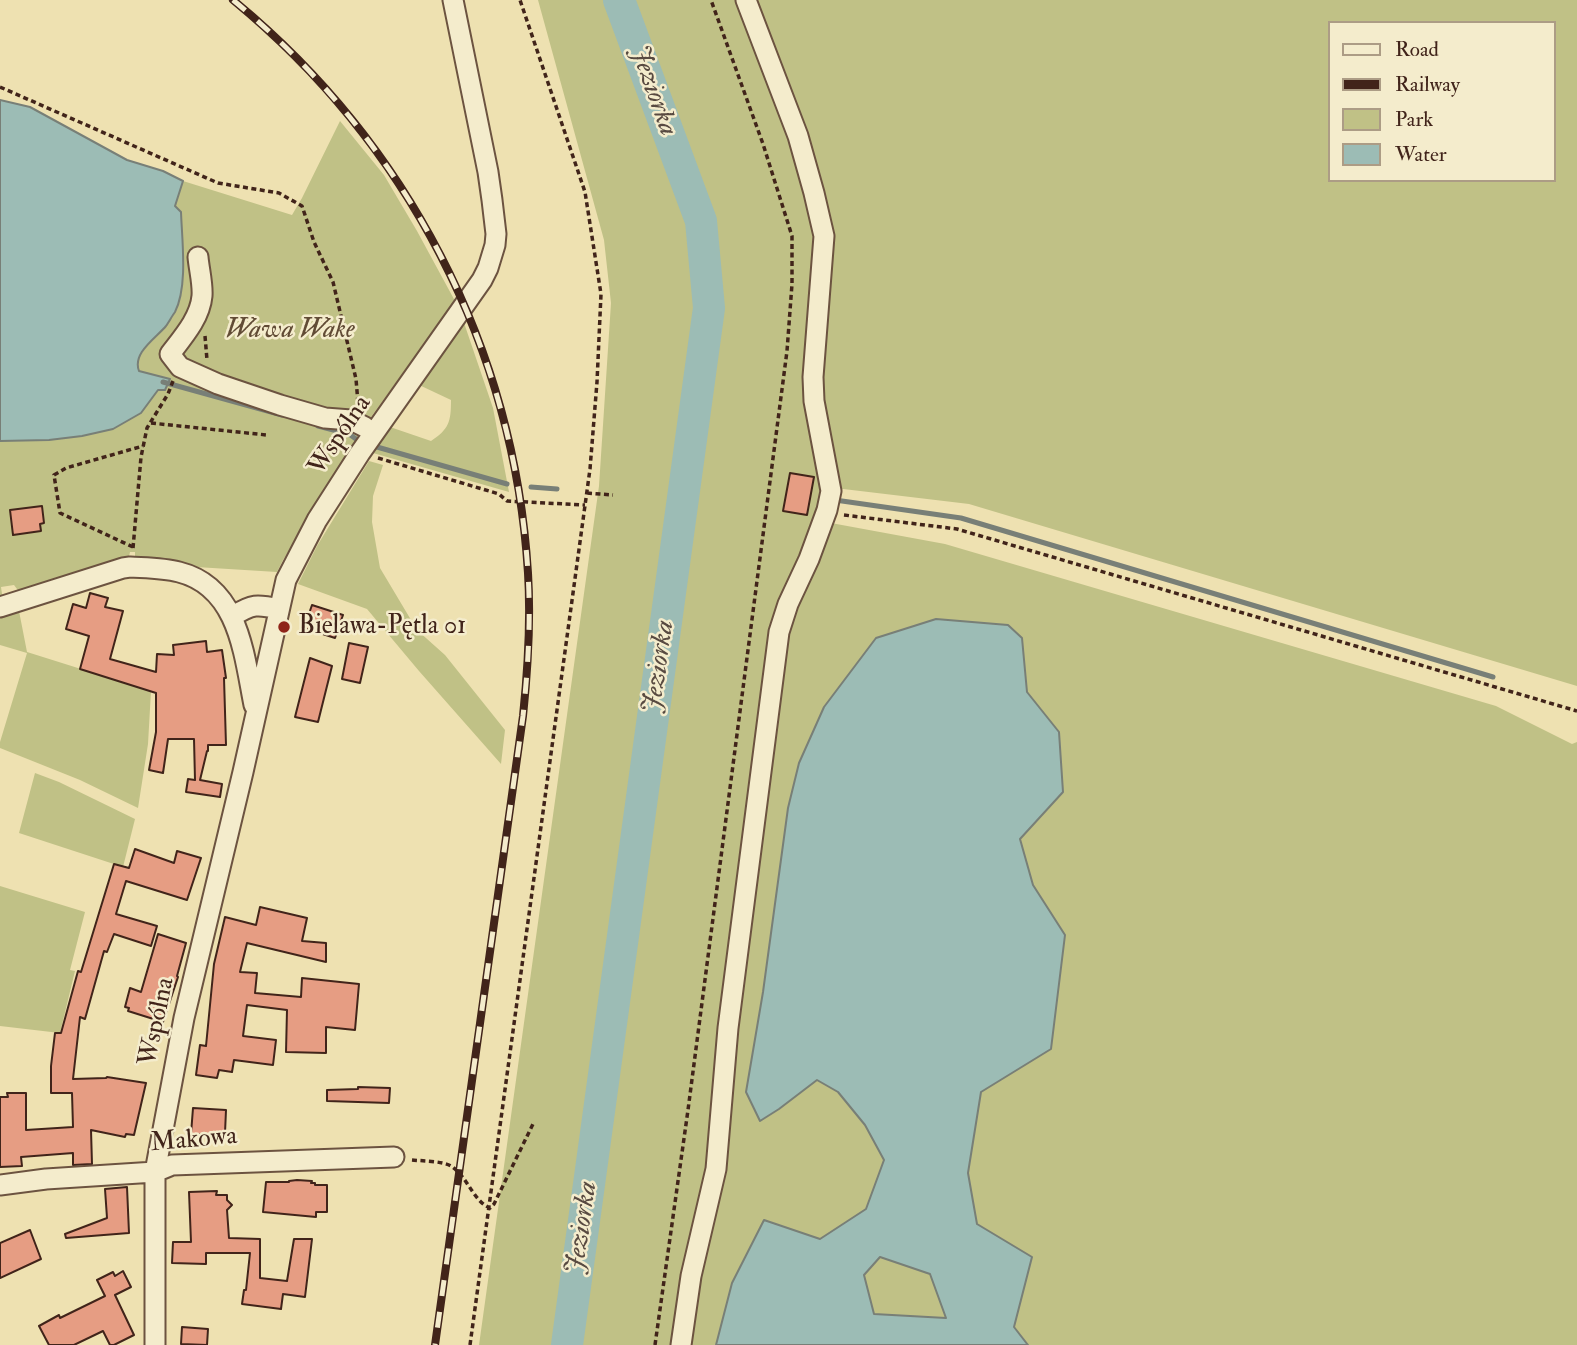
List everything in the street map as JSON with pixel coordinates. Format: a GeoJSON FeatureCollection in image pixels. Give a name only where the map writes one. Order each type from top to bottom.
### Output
{"type":"FeatureCollection","features":[{"type":"Feature","properties":{"kind":"street","name":"Wspólna"},"geometry":{"type":"LineString","coordinates":[[155,1345],[155,1172],[184,1017],[286,580],[317,520],[360,453],[482,280],[495,245],[488,172],[453,0]]}},
{"type":"Feature","properties":{"kind":"street"},"geometry":{"type":"LineString","coordinates":[[681,1345],[691,1276],[716,1169],[728,1028],[779,632],[828,506],[813,377],[824,236],[798,136],[746,0]]}},
{"type":"Feature","properties":{"kind":"street"},"geometry":{"type":"LineString","coordinates":[[198,257],[202,296],[197,313],[170,354],[180,367],[218,384],[280,405],[362,425]]}},
{"type":"Feature","properties":{"kind":"street","name":"Wspólna"},"geometry":{"type":"LineString","coordinates":[[0,607],[130,567],[180,572],[214,591],[233,616],[242,643],[256,715]]}},
{"type":"Feature","properties":{"kind":"street"},"geometry":{"type":"LineString","coordinates":[[233,616],[245,608],[260,604],[279,610]]}},
{"type":"Feature","properties":{"kind":"street","name":"Makowa"},"geometry":{"type":"LineString","coordinates":[[0,1185],[46,1179],[155,1172],[172,1165],[394,1157]]}},
{"type":"Feature","properties":{"kind":"path"},"geometry":{"type":"LineString","coordinates":[[470,1345],[587,493],[597,382],[601,294],[585,192],[520,0]]}},
{"type":"Feature","properties":{"kind":"path"},"geometry":{"type":"LineString","coordinates":[[655,1345],[787,351],[792,284],[792,236],[711,0]]}},
{"type":"Feature","properties":{"kind":"path"},"geometry":{"type":"LineString","coordinates":[[0,87],[218,183],[279,193],[302,206],[314,242],[333,282],[356,379],[362,425]]}},
{"type":"Feature","properties":{"kind":"path"},"geometry":{"type":"LineString","coordinates":[[143,446],[66,468],[54,475],[60,513],[132,550],[147,428],[168,394],[174,378]]}},
{"type":"Feature","properties":{"kind":"path"},"geometry":{"type":"LineString","coordinates":[[151,422],[267,435]]}},
{"type":"Feature","properties":{"kind":"path"},"geometry":{"type":"LineString","coordinates":[[360,453],[499,494],[507,501],[585,505]]}},
{"type":"Feature","properties":{"kind":"path"},"geometry":{"type":"LineString","coordinates":[[587,493],[613,495]]}},
{"type":"Feature","properties":{"kind":"path"},"geometry":{"type":"LineString","coordinates":[[828,506],[844,515],[957,529],[1577,711]]}},
{"type":"Feature","properties":{"kind":"path"},"geometry":{"type":"LineString","coordinates":[[490,1208],[533,1124]]}},
{"type":"Feature","properties":{"kind":"path"},"geometry":{"type":"LineString","coordinates":[[394,1157],[449,1165],[466,1179],[483,1206],[490,1208]]}},
{"type":"Feature","properties":{"kind":"green space"},"geometry":{"type":"Polygon","coordinates":[[[538,0],[1577,0],[1577,686],[969,504],[835,488],[831,523],[945,544],[1496,706],[1572,744],[1577,742],[1577,1345],[479,1345],[599,486],[611,303],[604,240],[538,0]]]}},
{"type":"Feature","properties":{"kind":"green space","name":"Wawa Wake"},"geometry":{"type":"Polygon","coordinates":[[[340,121],[384,175],[455,301],[371,417],[277,572],[135,561],[135,552],[130,552],[128,561],[23,597],[14,585],[1,587],[7,600],[0,601],[0,441],[49,440],[113,429],[141,413],[158,389],[147,373],[138,371],[137,366],[140,354],[167,325],[177,309],[181,293],[181,213],[175,206],[183,181],[292,215],[340,121]]]}},
{"type":"Feature","properties":{"kind":"green space"},"geometry":{"type":"Polygon","coordinates":[[[462,317],[493,408],[509,492],[373,453],[390,427],[431,441],[445,429],[451,400],[417,384],[462,317]]]}},
{"type":"Feature","properties":{"kind":"green space"},"geometry":{"type":"Polygon","coordinates":[[[369,461],[383,465],[373,496],[372,522],[380,568],[417,630],[445,655],[505,730],[501,764],[367,609],[298,584],[317,546],[369,461]]]}},
{"type":"Feature","properties":{"kind":"green space"},"geometry":{"type":"Polygon","coordinates":[[[19,611],[27,652],[151,691],[148,744],[138,808],[80,780],[0,748],[27,653],[0,645],[0,618],[19,611]]]}},
{"type":"Feature","properties":{"kind":"green space"},"geometry":{"type":"Polygon","coordinates":[[[35,773],[135,819],[123,867],[19,833],[35,773]]]}},
{"type":"Feature","properties":{"kind":"green space"},"geometry":{"type":"Polygon","coordinates":[[[0,886],[85,912],[70,970],[75,971],[60,1033],[0,1026],[0,886]]]}},
{"type":"Feature","properties":{"kind":"water"},"geometry":{"type":"Polygon","coordinates":[[[0,100],[30,107],[127,160],[163,171],[183,181],[175,206],[181,212],[182,289],[175,312],[142,352],[138,364],[139,371],[170,379],[165,390],[158,390],[141,413],[113,429],[49,440],[0,441],[0,100]]]}},
{"type":"Feature","properties":{"kind":"water"},"geometry":{"type":"Polygon","coordinates":[[[936,619],[1008,625],[1022,638],[1027,692],[1059,732],[1063,792],[1020,839],[1033,885],[1065,935],[1051,1049],[981,1092],[968,1173],[977,1224],[1032,1257],[1014,1327],[1028,1345],[716,1345],[732,1283],[764,1220],[820,1239],[866,1209],[884,1160],[865,1125],[838,1092],[817,1080],[760,1121],[746,1092],[763,992],[788,808],[799,763],[824,707],[876,638],[936,619]],[[880,1257],[864,1275],[874,1314],[946,1318],[930,1274],[880,1257]]]}},
{"type":"Feature","properties":{"kind":"building"},"geometry":{"type":"Polygon","coordinates":[[[790,473],[814,477],[807,515],[783,511],[790,473]]]}},
{"type":"Feature","properties":{"kind":"building"},"geometry":{"type":"Polygon","coordinates":[[[42,506],[44,523],[40,524],[41,531],[13,535],[10,510],[42,506]]]}},
{"type":"Feature","properties":{"kind":"building"},"geometry":{"type":"Polygon","coordinates":[[[90,593],[108,598],[105,607],[123,611],[110,659],[156,672],[157,654],[174,655],[173,645],[206,641],[207,652],[222,650],[226,678],[226,745],[208,745],[200,780],[222,784],[220,797],[186,792],[188,779],[195,780],[194,739],[168,739],[163,773],[149,770],[156,732],[156,693],[80,669],[89,636],[66,629],[73,604],[86,608],[90,593]]]}},
{"type":"Feature","properties":{"kind":"building"},"geometry":{"type":"Polygon","coordinates":[[[312,605],[343,615],[335,638],[304,628],[312,605]]]}},
{"type":"Feature","properties":{"kind":"building"},"geometry":{"type":"Polygon","coordinates":[[[349,643],[368,647],[360,683],[342,679],[349,643]]]}},
{"type":"Feature","properties":{"kind":"building"},"geometry":{"type":"Polygon","coordinates":[[[310,658],[332,666],[318,722],[295,717],[310,658]]]}},
{"type":"Feature","properties":{"kind":"building"},"geometry":{"type":"Polygon","coordinates":[[[135,849],[174,863],[177,851],[201,858],[187,900],[126,881],[116,914],[157,926],[151,946],[114,934],[107,952],[104,951],[85,1019],[80,1017],[73,1079],[107,1077],[146,1083],[134,1135],[126,1134],[125,1137],[91,1130],[92,1164],[73,1165],[73,1153],[21,1157],[22,1166],[0,1167],[0,1097],[8,1097],[7,1093],[26,1093],[26,1130],[73,1127],[72,1093],[51,1093],[55,1033],[61,1033],[78,971],[81,972],[114,864],[129,868],[135,849]]]}},
{"type":"Feature","properties":{"kind":"building"},"geometry":{"type":"Polygon","coordinates":[[[260,907],[307,918],[302,941],[326,943],[326,962],[247,943],[240,972],[257,973],[255,993],[301,997],[302,978],[359,984],[355,1030],[326,1027],[326,1053],[286,1052],[287,1010],[247,1005],[243,1036],[276,1040],[273,1065],[234,1060],[232,1072],[219,1070],[217,1078],[196,1075],[200,1045],[206,1046],[214,964],[225,917],[256,925],[260,907]]]}},
{"type":"Feature","properties":{"kind":"building"},"geometry":{"type":"Polygon","coordinates":[[[158,934],[186,943],[163,1022],[128,1011],[129,1008],[125,1007],[130,988],[141,992],[158,934]]]}},
{"type":"Feature","properties":{"kind":"building"},"geometry":{"type":"Polygon","coordinates":[[[390,1088],[389,1103],[327,1101],[327,1090],[390,1088]]]}},
{"type":"Feature","properties":{"kind":"building"},"geometry":{"type":"Polygon","coordinates":[[[193,1108],[226,1110],[225,1133],[191,1134],[193,1108]]]}},
{"type":"Feature","properties":{"kind":"building"},"geometry":{"type":"Polygon","coordinates":[[[297,1180],[327,1185],[327,1212],[316,1212],[316,1217],[263,1212],[266,1182],[297,1180]]]}},
{"type":"Feature","properties":{"kind":"building"},"geometry":{"type":"Polygon","coordinates":[[[127,1187],[129,1233],[66,1238],[65,1234],[107,1218],[105,1189],[127,1187]]]}},
{"type":"Feature","properties":{"kind":"building"},"geometry":{"type":"Polygon","coordinates":[[[217,1191],[216,1195],[227,1195],[227,1200],[232,1205],[227,1210],[229,1238],[260,1239],[260,1278],[287,1281],[294,1239],[312,1239],[305,1297],[283,1294],[281,1309],[242,1304],[250,1253],[206,1253],[206,1264],[172,1263],[173,1242],[191,1242],[189,1192],[217,1191]]]}},
{"type":"Feature","properties":{"kind":"building"},"geometry":{"type":"Polygon","coordinates":[[[30,1230],[41,1259],[0,1278],[0,1243],[30,1230]]]}},
{"type":"Feature","properties":{"kind":"building"},"geometry":{"type":"Polygon","coordinates":[[[123,1271],[131,1287],[115,1295],[134,1335],[110,1345],[103,1331],[74,1345],[49,1345],[39,1326],[105,1296],[97,1280],[113,1272],[115,1276],[123,1271]]]}},
{"type":"Feature","properties":{"kind":"building"},"geometry":{"type":"Polygon","coordinates":[[[182,1327],[208,1329],[207,1345],[181,1344],[182,1327]]]}},
{"type":"Feature","properties":{"kind":"waterway","name":"Jeziorka"},"geometry":{"type":"LineString","coordinates":[[567,1345],[709,308],[701,221],[619,0]]}},
{"type":"Feature","properties":{"kind":"waterway"},"geometry":{"type":"LineString","coordinates":[[163,382],[282,415]]}},
{"type":"Feature","properties":{"kind":"waterway"},"geometry":{"type":"LineString","coordinates":[[318,426],[349,434],[356,439]]}},
{"type":"Feature","properties":{"kind":"waterway"},"geometry":{"type":"LineString","coordinates":[[377,447],[507,484]]}},
{"type":"Feature","properties":{"kind":"waterway"},"geometry":{"type":"LineString","coordinates":[[531,487],[557,489]]}},
{"type":"Feature","properties":{"kind":"waterway"},"geometry":{"type":"LineString","coordinates":[[835,500],[961,518],[1493,677]]}},
{"type":"Feature","properties":{"kind":"railway"},"geometry":{"type":"LineString","coordinates":[[233,0],[295,56],[351,118],[399,185],[440,255],[474,330],[500,408],[518,489],[529,591],[525,698],[435,1345]]}},
{"type":"Feature","properties":{"kind":"place","name":"Bielawa-Pętla 01"},"geometry":{"type":"Point","coordinates":[284,627]}}]}
